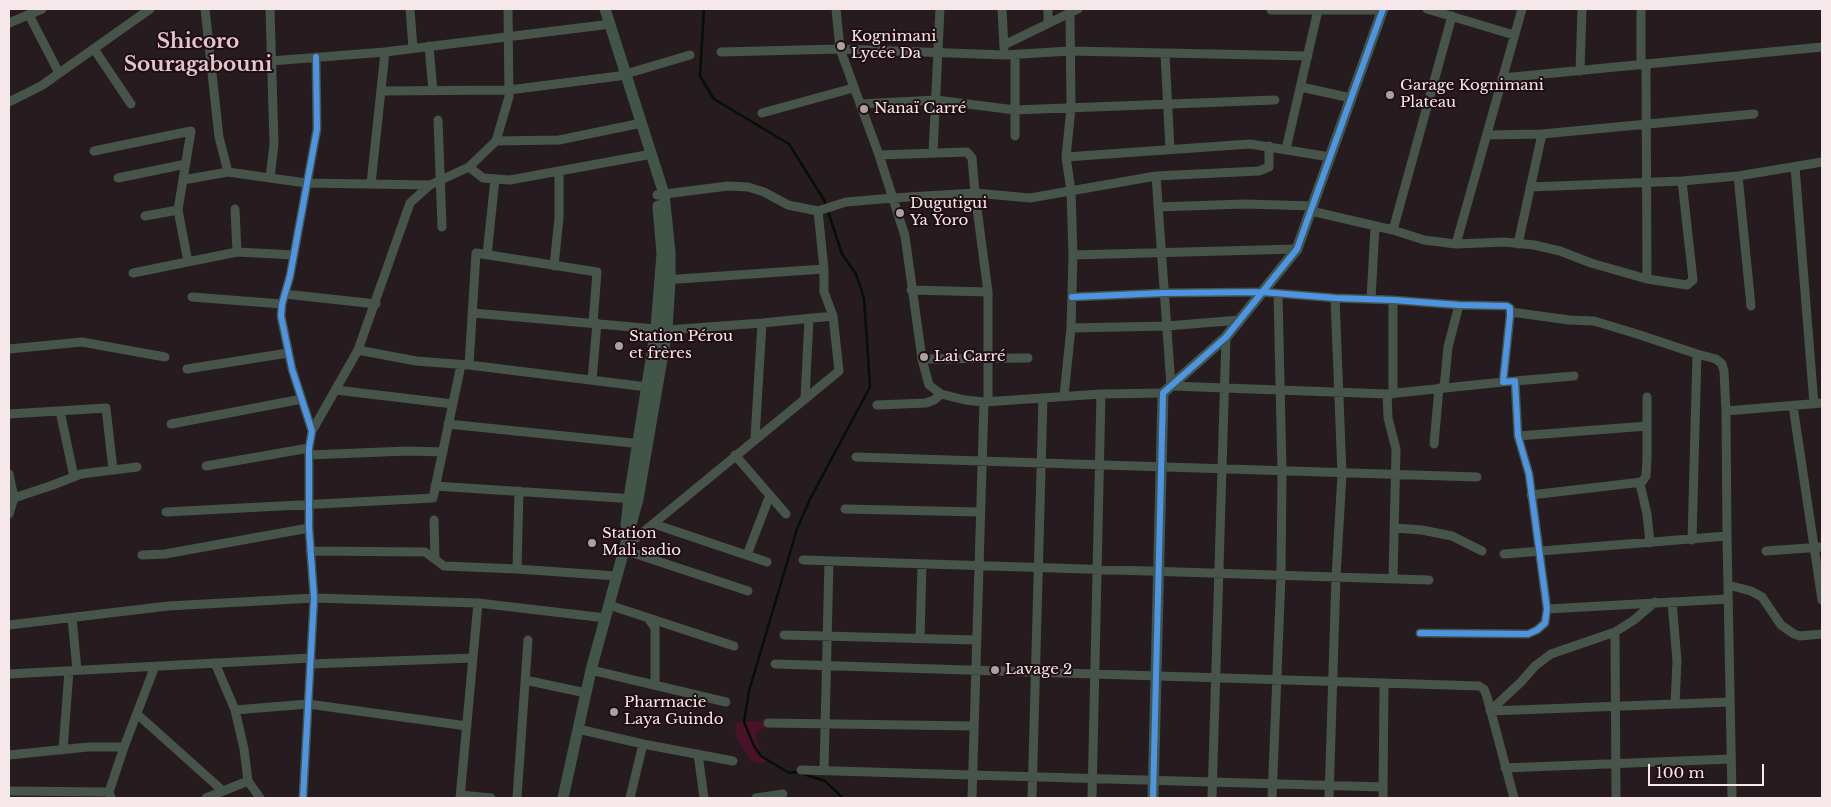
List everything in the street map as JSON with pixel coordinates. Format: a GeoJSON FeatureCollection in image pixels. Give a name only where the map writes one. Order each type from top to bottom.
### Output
{"type":"FeatureCollection","features":[{"type":"Feature","properties":{"kind":"main road"},"geometry":{"type":"LineString","coordinates":[[598,9],[623,75]]}},
{"type":"Feature","properties":{"kind":"main road"},"geometry":{"type":"LineString","coordinates":[[563,798],[591,670],[625,548],[662,329],[666,280],[662,254],[660,195],[605,9]]}},
{"type":"Feature","properties":{"kind":"main road"},"geometry":{"type":"LineString","coordinates":[[1152,798],[1159,572],[1160,467],[1167,389],[1226,337],[1297,249],[1383,9]]}},
{"type":"Feature","properties":{"kind":"main road"},"geometry":{"type":"LineString","coordinates":[[642,444],[647,387],[662,329]]}},
{"type":"Feature","properties":{"kind":"street"},"geometry":{"type":"LineString","coordinates":[[9,23],[42,9]]}},
{"type":"Feature","properties":{"kind":"street"},"geometry":{"type":"LineString","coordinates":[[9,102],[41,86],[150,9]]}},
{"type":"Feature","properties":{"kind":"street"},"geometry":{"type":"LineString","coordinates":[[205,9],[219,137],[228,172]]}},
{"type":"Feature","properties":{"kind":"street"},"geometry":{"type":"LineString","coordinates":[[270,9],[274,144],[270,178]]}},
{"type":"Feature","properties":{"kind":"street"},"geometry":{"type":"LineString","coordinates":[[410,9],[413,48]]}},
{"type":"Feature","properties":{"kind":"street"},"geometry":{"type":"LineString","coordinates":[[304,798],[314,598],[309,504],[309,452],[312,431],[358,350],[376,304],[410,203],[430,186],[469,166],[496,141],[509,97],[508,9]]}},
{"type":"Feature","properties":{"kind":"street"},"geometry":{"type":"LineString","coordinates":[[836,9],[840,49],[879,155],[905,236],[922,359],[930,385],[941,394],[965,400],[986,402],[1167,389],[1224,388],[1390,394],[1574,376]]}},
{"type":"Feature","properties":{"kind":"street"},"geometry":{"type":"LineString","coordinates":[[933,153],[940,9]]}},
{"type":"Feature","properties":{"kind":"street"},"geometry":{"type":"LineString","coordinates":[[1002,9],[1005,55]]}},
{"type":"Feature","properties":{"kind":"street"},"geometry":{"type":"LineString","coordinates":[[1048,9],[1048,23]]}},
{"type":"Feature","properties":{"kind":"street"},"geometry":{"type":"LineString","coordinates":[[1271,10],[1383,9]]}},
{"type":"Feature","properties":{"kind":"street"},"geometry":{"type":"LineString","coordinates":[[1427,9],[1514,35]]}},
{"type":"Feature","properties":{"kind":"street"},"geometry":{"type":"LineString","coordinates":[[1456,244],[1522,9]]}},
{"type":"Feature","properties":{"kind":"street"},"geometry":{"type":"LineString","coordinates":[[1580,71],[1582,9]]}},
{"type":"Feature","properties":{"kind":"street"},"geometry":{"type":"LineString","coordinates":[[1641,9],[1646,124],[1647,279]]}},
{"type":"Feature","properties":{"kind":"street"},"geometry":{"type":"LineString","coordinates":[[1286,149],[1318,10]]}},
{"type":"Feature","properties":{"kind":"street"},"geometry":{"type":"LineString","coordinates":[[1004,45],[1074,11]]}},
{"type":"Feature","properties":{"kind":"street"},"geometry":{"type":"LineString","coordinates":[[1064,396],[1071,328],[1072,297],[1073,255],[1070,191],[1066,157],[1071,108],[1070,51],[1074,11]]}},
{"type":"Feature","properties":{"kind":"street"},"geometry":{"type":"LineString","coordinates":[[28,14],[59,73]]}},
{"type":"Feature","properties":{"kind":"street"},"geometry":{"type":"LineString","coordinates":[[1393,230],[1452,16]]}},
{"type":"Feature","properties":{"kind":"street"},"geometry":{"type":"LineString","coordinates":[[271,61],[385,52],[604,25]]}},
{"type":"Feature","properties":{"kind":"street"},"geometry":{"type":"LineString","coordinates":[[429,46],[433,91]]}},
{"type":"Feature","properties":{"kind":"street"},"geometry":{"type":"LineString","coordinates":[[1502,78],[1822,47]]}},
{"type":"Feature","properties":{"kind":"street"},"geometry":{"type":"LineString","coordinates":[[94,49],[131,104]]}},
{"type":"Feature","properties":{"kind":"street"},"geometry":{"type":"LineString","coordinates":[[721,52],[840,49],[938,54],[1005,55],[1070,51],[1308,56]]}},
{"type":"Feature","properties":{"kind":"street"},"geometry":{"type":"LineString","coordinates":[[371,184],[385,52]]}},
{"type":"Feature","properties":{"kind":"street"},"geometry":{"type":"LineString","coordinates":[[1015,54],[1015,136]]}},
{"type":"Feature","properties":{"kind":"street"},"geometry":{"type":"LineString","coordinates":[[1165,54],[1170,148]]}},
{"type":"Feature","properties":{"kind":"street"},"geometry":{"type":"LineString","coordinates":[[381,92],[509,90],[623,75],[690,56]]}},
{"type":"Feature","properties":{"kind":"street"},"geometry":{"type":"LineString","coordinates":[[312,431],[288,353],[281,316],[317,129],[316,57]]}},
{"type":"Feature","properties":{"kind":"street"},"geometry":{"type":"LineString","coordinates":[[1300,87],[1351,98]]}},
{"type":"Feature","properties":{"kind":"street"},"geometry":{"type":"LineString","coordinates":[[762,113],[853,88]]}},
{"type":"Feature","properties":{"kind":"street"},"geometry":{"type":"LineString","coordinates":[[860,104],[936,100],[1015,110],[1275,100]]}},
{"type":"Feature","properties":{"kind":"street"},"geometry":{"type":"LineString","coordinates":[[1487,135],[1542,134],[1754,114]]}},
{"type":"Feature","properties":{"kind":"street"},"geometry":{"type":"LineString","coordinates":[[438,120],[442,227]]}},
{"type":"Feature","properties":{"kind":"street"},"geometry":{"type":"LineString","coordinates":[[496,141],[559,140],[638,124]]}},
{"type":"Feature","properties":{"kind":"street"},"geometry":{"type":"LineString","coordinates":[[94,151],[191,131],[178,210],[188,262]]}},
{"type":"Feature","properties":{"kind":"street"},"geometry":{"type":"LineString","coordinates":[[1518,244],[1542,134]]}},
{"type":"Feature","properties":{"kind":"street"},"geometry":{"type":"LineString","coordinates":[[1066,157],[1170,148],[1250,144],[1330,157]]}},
{"type":"Feature","properties":{"kind":"street"},"geometry":{"type":"LineString","coordinates":[[660,195],[728,186],[748,187],[764,192],[788,205],[818,211],[846,202],[893,198],[975,193],[1030,198],[1156,176],[1236,173],[1267,169],[1269,167],[1269,146]]}},
{"type":"Feature","properties":{"kind":"street"},"geometry":{"type":"LineString","coordinates":[[879,155],[967,152],[970,154],[974,166],[975,193],[988,292],[988,359],[978,566],[972,798]]}},
{"type":"Feature","properties":{"kind":"street"},"geometry":{"type":"LineString","coordinates":[[469,166],[483,178],[510,180],[648,155]]}},
{"type":"Feature","properties":{"kind":"street"},"geometry":{"type":"LineString","coordinates":[[1530,187],[1682,181],[1738,176],[1822,162]]}},
{"type":"Feature","properties":{"kind":"street"},"geometry":{"type":"LineString","coordinates":[[118,178],[186,164]]}},
{"type":"Feature","properties":{"kind":"street"},"geometry":{"type":"LineString","coordinates":[[1726,411],[1818,403],[1795,167]]}},
{"type":"Feature","properties":{"kind":"street"},"geometry":{"type":"LineString","coordinates":[[183,180],[228,172],[306,183],[430,186]]}},
{"type":"Feature","properties":{"kind":"street"},"geometry":{"type":"LineString","coordinates":[[554,266],[559,218],[559,172]]}},
{"type":"Feature","properties":{"kind":"street"},"geometry":{"type":"LineString","coordinates":[[1156,176],[1167,326],[1167,389]]}},
{"type":"Feature","properties":{"kind":"street"},"geometry":{"type":"LineString","coordinates":[[1738,176],[1751,306]]}},
{"type":"Feature","properties":{"kind":"street"},"geometry":{"type":"LineString","coordinates":[[487,255],[495,179]]}},
{"type":"Feature","properties":{"kind":"street"},"geometry":{"type":"LineString","coordinates":[[1158,207],[1245,204],[1312,208],[1424,240],[1456,244],[1504,242],[1560,251],[1592,263],[1647,279],[1687,285],[1693,280],[1682,181]]}},
{"type":"Feature","properties":{"kind":"street"},"geometry":{"type":"LineString","coordinates":[[235,209],[237,252]]}},
{"type":"Feature","properties":{"kind":"street"},"geometry":{"type":"LineString","coordinates":[[145,216],[178,210]]}},
{"type":"Feature","properties":{"kind":"street"},"geometry":{"type":"LineString","coordinates":[[625,548],[735,455],[839,371],[833,316],[824,292],[824,269],[818,211]]}},
{"type":"Feature","properties":{"kind":"street"},"geometry":{"type":"LineString","coordinates":[[1371,299],[1375,227]]}},
{"type":"Feature","properties":{"kind":"street"},"geometry":{"type":"LineString","coordinates":[[1073,255],[1297,249]]}},
{"type":"Feature","properties":{"kind":"street"},"geometry":{"type":"LineString","coordinates":[[133,273],[237,252],[294,255]]}},
{"type":"Feature","properties":{"kind":"street"},"geometry":{"type":"LineString","coordinates":[[166,512],[433,498],[452,404],[465,365],[472,313],[476,254],[597,272],[592,380]]}},
{"type":"Feature","properties":{"kind":"street"},"geometry":{"type":"LineString","coordinates":[[666,280],[824,269]]}},
{"type":"Feature","properties":{"kind":"street"},"geometry":{"type":"LineString","coordinates":[[911,290],[988,292]]}},
{"type":"Feature","properties":{"kind":"street"},"geometry":{"type":"LineString","coordinates":[[1072,297],[1262,292],[1335,298],[1507,306],[1511,312],[1503,382]]}},
{"type":"Feature","properties":{"kind":"street"},"geometry":{"type":"LineString","coordinates":[[285,294],[376,304]]}},
{"type":"Feature","properties":{"kind":"street"},"geometry":{"type":"LineString","coordinates":[[1272,798],[1281,576],[1282,472],[1278,294]]}},
{"type":"Feature","properties":{"kind":"street"},"geometry":{"type":"LineString","coordinates":[[192,297],[282,304]]}},
{"type":"Feature","properties":{"kind":"street"},"geometry":{"type":"LineString","coordinates":[[1329,798],[1336,577],[1342,474],[1335,298]]}},
{"type":"Feature","properties":{"kind":"street"},"geometry":{"type":"LineString","coordinates":[[1393,300],[1388,418],[1396,449],[1393,579]]}},
{"type":"Feature","properties":{"kind":"street"},"geometry":{"type":"LineString","coordinates":[[1434,444],[1448,347],[1459,305]]}},
{"type":"Feature","properties":{"kind":"street"},"geometry":{"type":"LineString","coordinates":[[1511,312],[1569,320],[1594,321],[1716,359],[1722,364],[1726,411],[1732,798]]}},
{"type":"Feature","properties":{"kind":"street"},"geometry":{"type":"LineString","coordinates":[[472,313],[662,329],[762,323],[833,316]]}},
{"type":"Feature","properties":{"kind":"street"},"geometry":{"type":"LineString","coordinates":[[805,398],[809,319]]}},
{"type":"Feature","properties":{"kind":"street"},"geometry":{"type":"LineString","coordinates":[[1071,328],[1167,326],[1240,320]]}},
{"type":"Feature","properties":{"kind":"street"},"geometry":{"type":"LineString","coordinates":[[756,438],[762,323]]}},
{"type":"Feature","properties":{"kind":"street"},"geometry":{"type":"LineString","coordinates":[[1212,798],[1226,337]]}},
{"type":"Feature","properties":{"kind":"street"},"geometry":{"type":"LineString","coordinates":[[9,350],[82,342],[165,357]]}},
{"type":"Feature","properties":{"kind":"street"},"geometry":{"type":"LineString","coordinates":[[358,350],[416,361],[465,365],[647,387]]}},
{"type":"Feature","properties":{"kind":"street"},"geometry":{"type":"LineString","coordinates":[[187,370],[288,353]]}},
{"type":"Feature","properties":{"kind":"street"},"geometry":{"type":"LineString","coordinates":[[1692,540],[1697,354]]}},
{"type":"Feature","properties":{"kind":"street"},"geometry":{"type":"LineString","coordinates":[[922,359],[1028,358]]}},
{"type":"Feature","properties":{"kind":"street"},"geometry":{"type":"LineString","coordinates":[[1420,633],[1528,634],[1545,624],[1547,610],[1529,474],[1518,436],[1515,382]]}},
{"type":"Feature","properties":{"kind":"street"},"geometry":{"type":"LineString","coordinates":[[336,390],[452,404]]}},
{"type":"Feature","properties":{"kind":"street"},"geometry":{"type":"LineString","coordinates":[[876,405],[926,403],[934,400],[941,394]]}},
{"type":"Feature","properties":{"kind":"street"},"geometry":{"type":"LineString","coordinates":[[1092,798],[1101,394]]}},
{"type":"Feature","properties":{"kind":"street"},"geometry":{"type":"LineString","coordinates":[[1531,495],[1640,484],[1646,476],[1647,397]]}},
{"type":"Feature","properties":{"kind":"street"},"geometry":{"type":"LineString","coordinates":[[1032,798],[1043,398]]}},
{"type":"Feature","properties":{"kind":"street"},"geometry":{"type":"LineString","coordinates":[[171,424],[302,399]]}},
{"type":"Feature","properties":{"kind":"street"},"geometry":{"type":"LineString","coordinates":[[1793,406],[1818,547],[1822,600]]}},
{"type":"Feature","properties":{"kind":"street"},"geometry":{"type":"LineString","coordinates":[[9,414],[106,408],[113,470]]}},
{"type":"Feature","properties":{"kind":"street"},"geometry":{"type":"LineString","coordinates":[[60,411],[74,477]]}},
{"type":"Feature","properties":{"kind":"street"},"geometry":{"type":"LineString","coordinates":[[448,424],[642,444]]}},
{"type":"Feature","properties":{"kind":"street"},"geometry":{"type":"LineString","coordinates":[[1518,436],[1647,426]]}},
{"type":"Feature","properties":{"kind":"street"},"geometry":{"type":"LineString","coordinates":[[206,466],[309,452],[407,450],[443,452]]}},
{"type":"Feature","properties":{"kind":"street"},"geometry":{"type":"LineString","coordinates":[[735,455],[786,514]]}},
{"type":"Feature","properties":{"kind":"street"},"geometry":{"type":"LineString","coordinates":[[856,457],[1477,477]]}},
{"type":"Feature","properties":{"kind":"street"},"geometry":{"type":"LineString","coordinates":[[12,498],[81,474],[137,467]]}},
{"type":"Feature","properties":{"kind":"street"},"geometry":{"type":"LineString","coordinates":[[9,474],[12,498],[9,514]]}},
{"type":"Feature","properties":{"kind":"street"},"geometry":{"type":"LineString","coordinates":[[1640,484],[1646,508],[1650,543]]}},
{"type":"Feature","properties":{"kind":"street"},"geometry":{"type":"LineString","coordinates":[[435,486],[634,499]]}},
{"type":"Feature","properties":{"kind":"street"},"geometry":{"type":"LineString","coordinates":[[518,569],[519,491]]}},
{"type":"Feature","properties":{"kind":"street"},"geometry":{"type":"LineString","coordinates":[[747,555],[770,495]]}},
{"type":"Feature","properties":{"kind":"street"},"geometry":{"type":"LineString","coordinates":[[845,508],[980,512]]}},
{"type":"Feature","properties":{"kind":"street"},"geometry":{"type":"LineString","coordinates":[[434,520],[435,560]]}},
{"type":"Feature","properties":{"kind":"street"},"geometry":{"type":"LineString","coordinates":[[654,524],[767,562]]}},
{"type":"Feature","properties":{"kind":"street"},"geometry":{"type":"LineString","coordinates":[[142,555],[165,554],[310,528]]}},
{"type":"Feature","properties":{"kind":"street"},"geometry":{"type":"LineString","coordinates":[[1394,528],[1422,530],[1452,536],[1482,551]]}},
{"type":"Feature","properties":{"kind":"street"},"geometry":{"type":"LineString","coordinates":[[1504,554],[1727,536]]}},
{"type":"Feature","properties":{"kind":"street"},"geometry":{"type":"LineString","coordinates":[[1766,551],[1818,547]]}},
{"type":"Feature","properties":{"kind":"street"},"geometry":{"type":"LineString","coordinates":[[625,548],[748,591]]}},
{"type":"Feature","properties":{"kind":"street"},"geometry":{"type":"LineString","coordinates":[[310,551],[425,552],[444,566],[617,576]]}},
{"type":"Feature","properties":{"kind":"street"},"geometry":{"type":"LineString","coordinates":[[804,560],[1429,580]]}},
{"type":"Feature","properties":{"kind":"street"},"geometry":{"type":"LineString","coordinates":[[824,770],[829,561]]}},
{"type":"Feature","properties":{"kind":"street"},"geometry":{"type":"LineString","coordinates":[[920,638],[922,564]]}},
{"type":"Feature","properties":{"kind":"street"},"geometry":{"type":"LineString","coordinates":[[1728,585],[1751,591],[1762,597],[1781,624],[1794,634],[1800,636],[1822,634]]}},
{"type":"Feature","properties":{"kind":"street"},"geometry":{"type":"LineString","coordinates":[[9,625],[168,606],[314,598],[478,603],[606,618]]}},
{"type":"Feature","properties":{"kind":"street"},"geometry":{"type":"LineString","coordinates":[[1547,610],[1728,599]]}},
{"type":"Feature","properties":{"kind":"street"},"geometry":{"type":"LineString","coordinates":[[1490,710],[1521,682],[1535,666],[1551,654],[1615,632],[1634,620],[1655,602]]}},
{"type":"Feature","properties":{"kind":"street"},"geometry":{"type":"LineString","coordinates":[[1672,602],[1677,660],[1675,704]]}},
{"type":"Feature","properties":{"kind":"street"},"geometry":{"type":"LineString","coordinates":[[478,603],[460,796],[491,798]]}},
{"type":"Feature","properties":{"kind":"street"},"geometry":{"type":"LineString","coordinates":[[609,605],[734,646]]}},
{"type":"Feature","properties":{"kind":"street"},"geometry":{"type":"LineString","coordinates":[[63,750],[73,671],[72,618]]}},
{"type":"Feature","properties":{"kind":"street"},"geometry":{"type":"LineString","coordinates":[[648,618],[655,628],[656,636],[655,685]]}},
{"type":"Feature","properties":{"kind":"street"},"geometry":{"type":"LineString","coordinates":[[1615,632],[1616,798]]}},
{"type":"Feature","properties":{"kind":"street"},"geometry":{"type":"LineString","coordinates":[[784,635],[976,640]]}},
{"type":"Feature","properties":{"kind":"street"},"geometry":{"type":"LineString","coordinates":[[517,798],[528,640]]}},
{"type":"Feature","properties":{"kind":"street"},"geometry":{"type":"LineString","coordinates":[[9,674],[215,663],[473,658]]}},
{"type":"Feature","properties":{"kind":"street"},"geometry":{"type":"LineString","coordinates":[[215,663],[235,710],[244,749],[248,781],[260,798]]}},
{"type":"Feature","properties":{"kind":"street"},"geometry":{"type":"LineString","coordinates":[[775,664],[1479,686],[1484,689],[1514,798]]}},
{"type":"Feature","properties":{"kind":"street"},"geometry":{"type":"LineString","coordinates":[[9,791],[20,795],[110,795],[124,747],[155,666]]}},
{"type":"Feature","properties":{"kind":"street"},"geometry":{"type":"LineString","coordinates":[[591,670],[726,702]]}},
{"type":"Feature","properties":{"kind":"street"},"geometry":{"type":"LineString","coordinates":[[525,680],[586,693]]}},
{"type":"Feature","properties":{"kind":"street"},"geometry":{"type":"LineString","coordinates":[[1383,798],[1384,683]]}},
{"type":"Feature","properties":{"kind":"street"},"geometry":{"type":"LineString","coordinates":[[1490,710],[1730,702]]}},
{"type":"Feature","properties":{"kind":"street"},"geometry":{"type":"LineString","coordinates":[[235,710],[308,704],[467,726]]}},
{"type":"Feature","properties":{"kind":"street"},"geometry":{"type":"LineString","coordinates":[[137,714],[223,791]]}},
{"type":"Feature","properties":{"kind":"street"},"geometry":{"type":"LineString","coordinates":[[768,722],[974,726]]}},
{"type":"Feature","properties":{"kind":"street"},"geometry":{"type":"LineString","coordinates":[[578,729],[643,744],[733,761]]}},
{"type":"Feature","properties":{"kind":"street"},"geometry":{"type":"LineString","coordinates":[[630,798],[643,744]]}},
{"type":"Feature","properties":{"kind":"street"},"geometry":{"type":"LineString","coordinates":[[9,755],[88,747],[124,747]]}},
{"type":"Feature","properties":{"kind":"street"},"geometry":{"type":"LineString","coordinates":[[698,754],[704,798]]}},
{"type":"Feature","properties":{"kind":"street"},"geometry":{"type":"LineString","coordinates":[[1505,768],[1731,758]]}},
{"type":"Feature","properties":{"kind":"street"},"geometry":{"type":"LineString","coordinates":[[801,770],[1383,787]]}},
{"type":"Feature","properties":{"kind":"street"},"geometry":{"type":"LineString","coordinates":[[206,798],[248,781]]}},
{"type":"Feature","properties":{"kind":"street"},"geometry":{"type":"LineString","coordinates":[[756,798],[783,794]]}},
{"type":"Feature","properties":{"kind":"shaded area"},"geometry":{"type":"Polygon","coordinates":[[[759,721],[766,728],[756,731],[757,741],[761,753],[768,760],[761,764],[752,761],[737,739],[735,725],[738,722],[759,721]]]}},
{"type":"Feature","properties":{"kind":"waterway"},"geometry":{"type":"LineString","coordinates":[[704,9],[700,76],[714,99],[789,144],[826,205]]}},
{"type":"Feature","properties":{"kind":"waterway"},"geometry":{"type":"LineString","coordinates":[[828,211],[842,254],[856,274],[864,298],[870,387],[810,499],[797,529],[749,691],[744,722],[754,746],[761,756],[789,773],[797,772],[825,781],[843,798]]}},
{"type":"Feature","properties":{"kind":"cycle path"},"geometry":{"type":"LineString","coordinates":[[1153,798],[1163,393],[1226,337],[1297,249],[1383,9]]}},
{"type":"Feature","properties":{"kind":"cycle path"},"geometry":{"type":"LineString","coordinates":[[303,798],[314,598],[309,528],[309,448],[312,431],[292,369],[281,316],[317,129],[316,57]]}},
{"type":"Feature","properties":{"kind":"cycle path"},"geometry":{"type":"LineString","coordinates":[[1072,297],[1164,293],[1262,292],[1335,298],[1507,306],[1510,308],[1503,382],[1515,381],[1518,436],[1529,474],[1547,609],[1545,623],[1537,630],[1528,634],[1420,633]]}},
{"type":"Feature","properties":{"kind":"place","name":"Kognimani Lycée Da"},"geometry":{"type":"Point","coordinates":[841,46]}},
{"type":"Feature","properties":{"kind":"place","name":"Garage Kognimani Plateau"},"geometry":{"type":"Point","coordinates":[1390,95]}},
{"type":"Feature","properties":{"kind":"place","name":"Nanaï Carré"},"geometry":{"type":"Point","coordinates":[864,109]}},
{"type":"Feature","properties":{"kind":"place","name":"Dugutigui Ya Yoro"},"geometry":{"type":"Point","coordinates":[900,213]}},
{"type":"Feature","properties":{"kind":"place","name":"Station Pérou et frères"},"geometry":{"type":"Point","coordinates":[619,346]}},
{"type":"Feature","properties":{"kind":"place","name":"Lai Carré"},"geometry":{"type":"Point","coordinates":[924,357]}},
{"type":"Feature","properties":{"kind":"place","name":"Station Mali sadio"},"geometry":{"type":"Point","coordinates":[592,543]}},
{"type":"Feature","properties":{"kind":"place","name":"Lavage 2"},"geometry":{"type":"Point","coordinates":[995,670]}},
{"type":"Feature","properties":{"kind":"place","name":"Pharmacie Laya Guindo"},"geometry":{"type":"Point","coordinates":[614,712]}},
{"type":"Feature","properties":{"kind":"district","name":"Shicoro Souragabouni"},"geometry":{"type":"Point","coordinates":[198,54]}}]}
